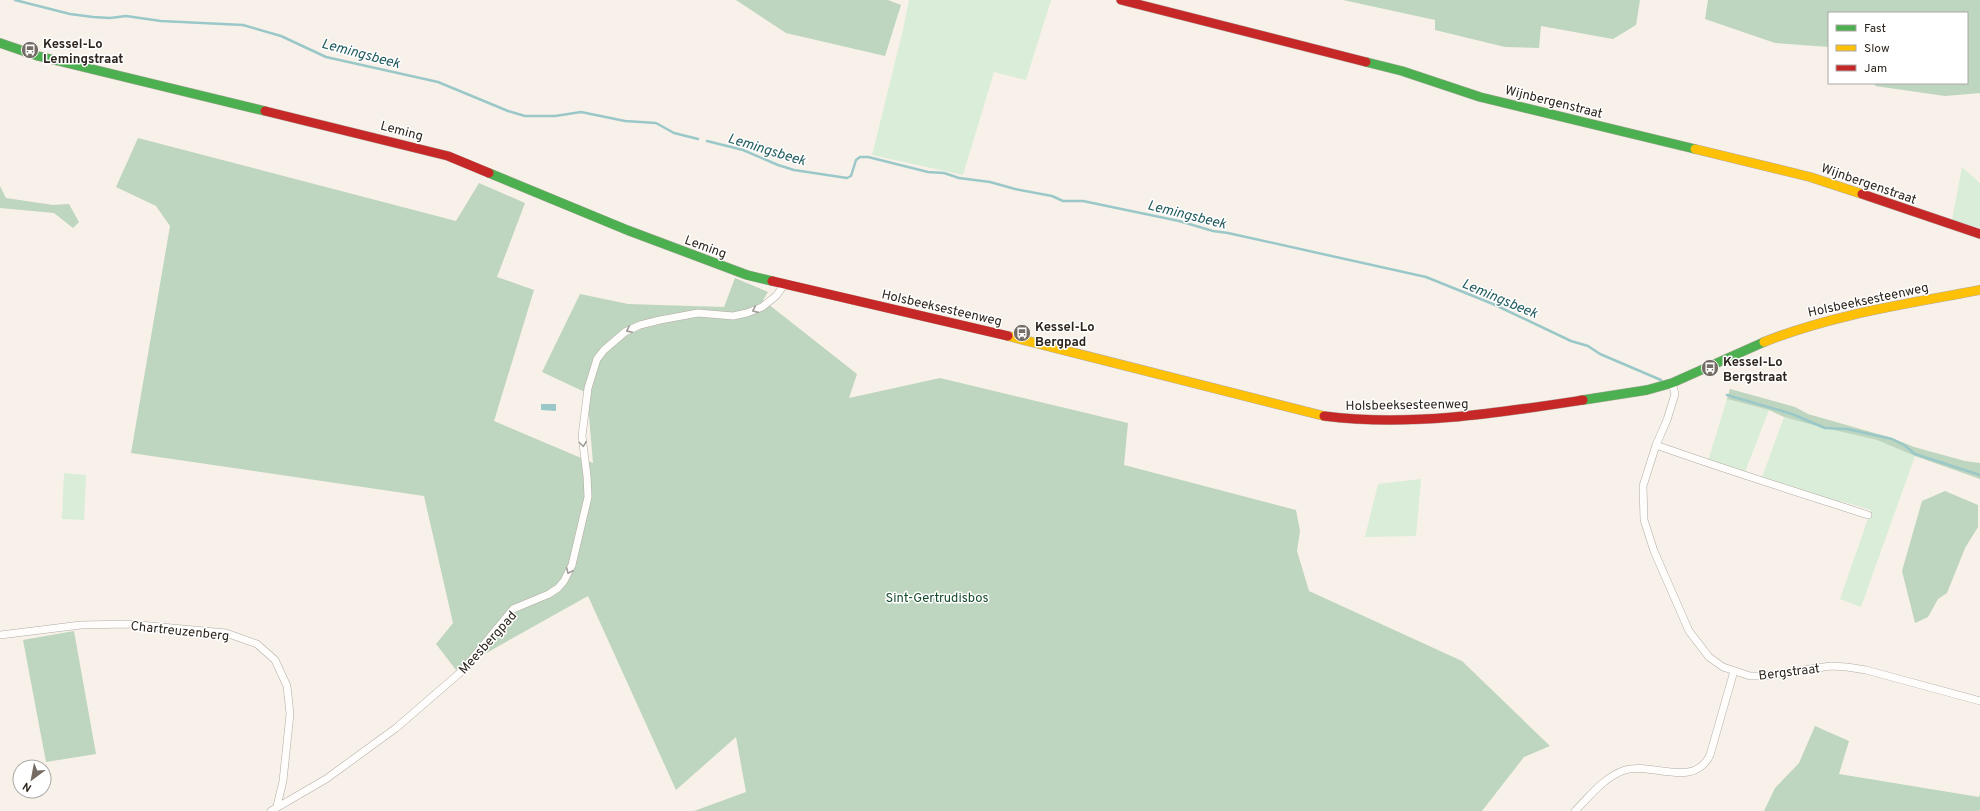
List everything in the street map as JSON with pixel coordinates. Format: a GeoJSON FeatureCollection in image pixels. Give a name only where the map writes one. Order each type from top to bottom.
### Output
{"type":"FeatureCollection","features":[{"type":"Feature","properties":{"kind":"street","name":"Wijnbergenstraat"},"geometry":{"type":"LineString","coordinates":[[1121,0],[1402,71],[1480,97],[1810,177],[1980,234]]}},
{"type":"Feature","properties":{"kind":"street","name":"Leming"},"geometry":{"type":"LineString","coordinates":[[0,43],[38,56],[380,138],[448,156],[634,233],[747,275],[784,285]]}},
{"type":"Feature","properties":{"kind":"street","name":"Holsbeeksesteenweg"},"geometry":{"type":"LineString","coordinates":[[784,285],[1016,338],[1314,414],[1342,419],[1364,420],[1474,416],[1647,390],[1672,383],[1746,349],[1800,328],[1838,317],[1980,290]]}},
{"type":"Feature","properties":{"kind":"street","name":"Meesbergpad"},"geometry":{"type":"LineString","coordinates":[[271,811],[277,806],[326,779],[396,728],[462,671],[513,610],[558,588],[564,582],[572,565],[588,497],[588,476],[582,436],[590,376],[597,359],[604,350],[625,332],[640,325],[698,313],[732,316],[747,313],[762,307],[776,296],[784,285]]}},
{"type":"Feature","properties":{"kind":"street","name":"Bergstraat"},"geometry":{"type":"LineString","coordinates":[[1672,383],[1675,394],[1643,486],[1642,503],[1644,520],[1654,551],[1689,632],[1709,657],[1723,667],[1750,676],[1763,676],[1826,667],[1847,667],[1866,670],[1980,702]]}},
{"type":"Feature","properties":{"kind":"street"},"geometry":{"type":"LineString","coordinates":[[1656,445],[1709,464],[1868,515]]}},
{"type":"Feature","properties":{"kind":"street","name":"Chartreuzenberg"},"geometry":{"type":"LineString","coordinates":[[0,635],[81,625],[129,624],[226,633],[257,644],[275,660],[287,686],[290,714],[283,781],[277,806]]}},
{"type":"Feature","properties":{"kind":"street"},"geometry":{"type":"LineString","coordinates":[[1575,811],[1604,782],[1618,773],[1640,768],[1682,773],[1694,772],[1702,766],[1710,755],[1734,671]]}},
{"type":"Feature","properties":{"kind":"green space"},"geometry":{"type":"Polygon","coordinates":[[[736,0],[888,0],[901,5],[885,56],[786,33],[736,0]]]}},
{"type":"Feature","properties":{"kind":"green space"},"geometry":{"type":"Polygon","coordinates":[[[909,0],[1051,0],[1026,80],[994,72],[963,175],[872,155],[909,0]]]}},
{"type":"Feature","properties":{"kind":"green space"},"geometry":{"type":"Polygon","coordinates":[[[1343,0],[1640,0],[1636,25],[1613,39],[1541,26],[1539,48],[1505,47],[1435,30],[1435,20],[1343,0]]]}},
{"type":"Feature","properties":{"kind":"green space"},"geometry":{"type":"Polygon","coordinates":[[[1708,0],[1980,0],[1980,93],[1945,96],[1875,86],[1876,84],[1968,84],[1968,12],[1828,12],[1828,47],[1775,43],[1705,19],[1708,0]]]}},
{"type":"Feature","properties":{"kind":"green space","name":"Sint-Gertrudisbos"},"geometry":{"type":"Polygon","coordinates":[[[138,138],[456,221],[479,183],[525,203],[497,277],[534,290],[494,421],[593,463],[587,393],[542,372],[580,294],[628,304],[724,307],[735,278],[768,292],[763,300],[857,374],[849,398],[940,378],[1128,423],[1124,465],[1296,510],[1300,531],[1297,551],[1309,591],[1462,661],[1550,746],[1524,757],[1482,811],[694,811],[746,792],[736,737],[676,790],[588,596],[456,670],[436,644],[453,623],[424,496],[131,453],[170,226],[156,206],[116,187],[138,138]]]}},
{"type":"Feature","properties":{"kind":"green space"},"geometry":{"type":"Polygon","coordinates":[[[1962,167],[1980,183],[1980,228],[1952,220],[1962,167]]]}},
{"type":"Feature","properties":{"kind":"green space"},"geometry":{"type":"Polygon","coordinates":[[[0,186],[6,198],[53,205],[69,204],[79,222],[73,228],[54,213],[0,208],[0,186]]]}},
{"type":"Feature","properties":{"kind":"green space"},"geometry":{"type":"Polygon","coordinates":[[[1730,389],[1795,407],[1808,414],[1892,438],[1914,447],[1965,461],[1980,463],[1980,479],[1915,456],[1877,440],[1784,417],[1769,410],[1727,399],[1730,389]]]}},
{"type":"Feature","properties":{"kind":"green space"},"geometry":{"type":"Polygon","coordinates":[[[1727,399],[1769,410],[1745,472],[1708,461],[1727,399]]]}},
{"type":"Feature","properties":{"kind":"green space"},"geometry":{"type":"Polygon","coordinates":[[[1784,417],[1877,440],[1915,456],[1861,607],[1840,599],[1871,510],[1841,501],[1840,503],[1762,477],[1784,417]]]}},
{"type":"Feature","properties":{"kind":"green space"},"geometry":{"type":"Polygon","coordinates":[[[64,473],[86,475],[84,520],[62,519],[64,473]]]}},
{"type":"Feature","properties":{"kind":"green space"},"geometry":{"type":"Polygon","coordinates":[[[1421,479],[1416,536],[1365,537],[1378,484],[1421,479]]]}},
{"type":"Feature","properties":{"kind":"green space"},"geometry":{"type":"Polygon","coordinates":[[[1945,491],[1978,505],[1978,527],[1965,548],[1947,593],[1938,599],[1928,617],[1915,623],[1902,571],[1922,501],[1945,491]]]}},
{"type":"Feature","properties":{"kind":"green space"},"geometry":{"type":"Polygon","coordinates":[[[74,631],[96,754],[52,761],[52,759],[45,759],[23,640],[74,631]]]}},
{"type":"Feature","properties":{"kind":"green space"},"geometry":{"type":"Polygon","coordinates":[[[1815,726],[1849,741],[1839,774],[1979,797],[1980,794],[1980,811],[1764,811],[1775,788],[1799,763],[1815,726]]]}},
{"type":"Feature","properties":{"kind":"water"},"geometry":{"type":"Polygon","coordinates":[[[541,404],[556,404],[556,411],[541,410],[541,404]]]}},
{"type":"Feature","properties":{"kind":"waterway","name":"Lemingsbeek"},"geometry":{"type":"LineString","coordinates":[[15,0],[70,14],[93,17],[110,18],[126,16],[161,21],[243,25],[281,36],[326,57],[438,82],[508,111],[525,116],[555,116],[581,112],[625,121],[656,123],[674,133],[698,139]]}},
{"type":"Feature","properties":{"kind":"waterway","name":"Lemingsbeek"},"geometry":{"type":"LineString","coordinates":[[707,141],[743,150],[794,170],[847,178],[851,176],[856,160],[860,157],[868,157],[928,172],[944,173],[959,178],[990,182],[1015,189],[1052,196],[1063,201],[1083,201],[1179,221],[1213,231],[1228,233],[1426,277],[1493,304],[1571,341],[1588,346],[1600,354],[1661,380]]}},
{"type":"Feature","properties":{"kind":"waterway","name":"Lemingsbeek"},"geometry":{"type":"LineString","coordinates":[[1727,395],[1792,414],[1825,428],[1847,429],[1892,439],[1904,445],[1915,454],[1980,475]]}},
{"type":"Feature","properties":{"kind":"traffic: fast"},"geometry":{"type":"LineString","coordinates":[[0,43],[38,56],[265,111]]}},
{"type":"Feature","properties":{"kind":"traffic: fast"},"geometry":{"type":"LineString","coordinates":[[1366,62],[1402,71],[1480,97],[1695,149]]}},
{"type":"Feature","properties":{"kind":"traffic: fast"},"geometry":{"type":"LineString","coordinates":[[489,173],[627,230],[747,275],[772,281]]}},
{"type":"Feature","properties":{"kind":"traffic: fast"},"geometry":{"type":"LineString","coordinates":[[1583,400],[1647,390],[1672,383],[1764,342]]}},
{"type":"Feature","properties":{"kind":"traffic: slow"},"geometry":{"type":"LineString","coordinates":[[1695,149],[1810,177],[1862,194]]}},
{"type":"Feature","properties":{"kind":"traffic: slow"},"geometry":{"type":"LineString","coordinates":[[1764,342],[1790,332],[1844,317],[1898,305],[1980,290]]}},
{"type":"Feature","properties":{"kind":"traffic: slow"},"geometry":{"type":"LineString","coordinates":[[1008,336],[1324,416]]}},
{"type":"Feature","properties":{"kind":"traffic: jam"},"geometry":{"type":"LineString","coordinates":[[1121,0],[1366,62]]}},
{"type":"Feature","properties":{"kind":"traffic: jam"},"geometry":{"type":"LineString","coordinates":[[265,111],[448,156],[489,173]]}},
{"type":"Feature","properties":{"kind":"traffic: jam"},"geometry":{"type":"LineString","coordinates":[[1862,194],[1980,234]]}},
{"type":"Feature","properties":{"kind":"traffic: jam"},"geometry":{"type":"LineString","coordinates":[[772,281],[1008,336]]}},
{"type":"Feature","properties":{"kind":"traffic: jam"},"geometry":{"type":"LineString","coordinates":[[1324,416],[1389,420],[1454,417],[1519,410],[1583,400]]}},
{"type":"Feature","properties":{"kind":"place","name":"Kessel-Lo Lemingstraat"},"geometry":{"type":"Point","coordinates":[30,50]}},
{"type":"Feature","properties":{"kind":"place","name":"Kessel-Lo Bergpad"},"geometry":{"type":"Point","coordinates":[1022,333]}},
{"type":"Feature","properties":{"kind":"place","name":"Kessel-Lo Bergstraat"},"geometry":{"type":"Point","coordinates":[1710,368]}}]}
